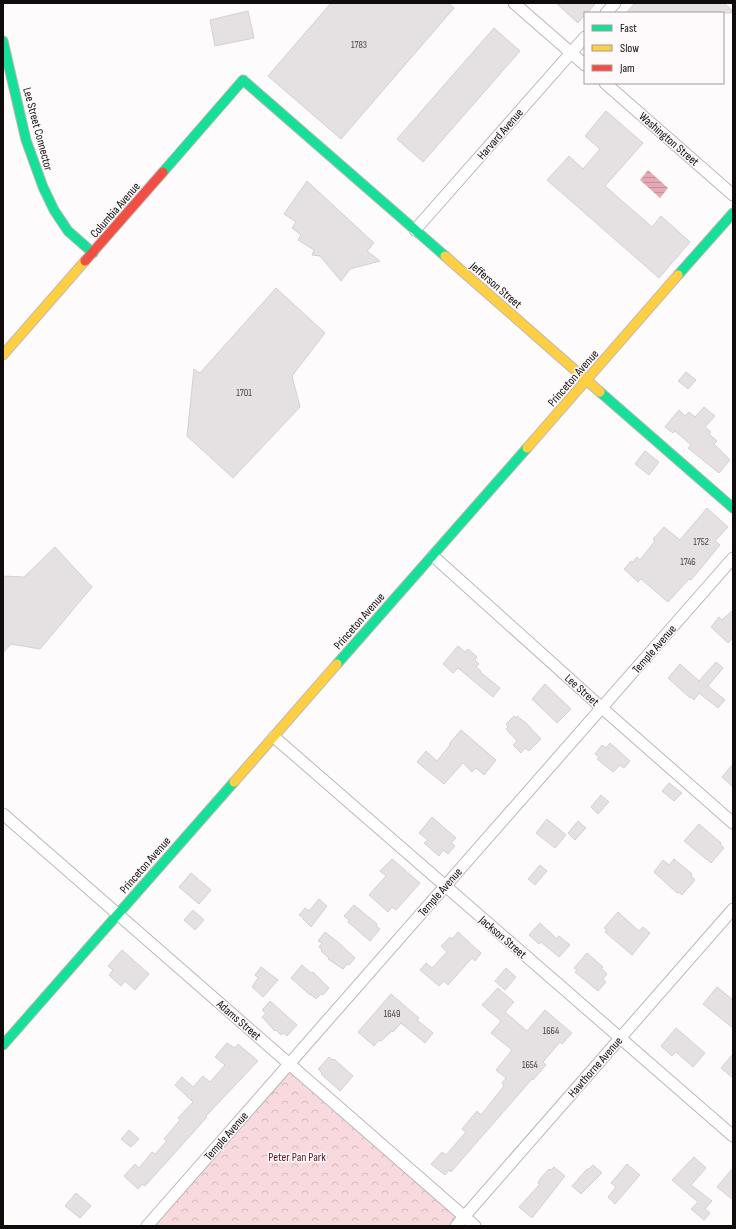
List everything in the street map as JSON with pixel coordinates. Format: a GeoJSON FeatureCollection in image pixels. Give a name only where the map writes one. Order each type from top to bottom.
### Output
{"type":"FeatureCollection","features":[{"type":"Feature","properties":{"kind":"street"},"geometry":{"type":"LineString","coordinates":[[514,3],[584,64]]}},
{"type":"Feature","properties":{"kind":"street"},"geometry":{"type":"LineString","coordinates":[[607,12],[615,3]]}},
{"type":"Feature","properties":{"kind":"street","name":"Harvard Avenue"},"geometry":{"type":"LineString","coordinates":[[415,230],[584,38]]}},
{"type":"Feature","properties":{"kind":"street","name":"Lee Street Connector"},"geometry":{"type":"LineString","coordinates":[[3,41],[30,156],[40,183],[53,208],[69,232],[93,253]]}},
{"type":"Feature","properties":{"kind":"street","name":"Columbia Avenue"},"geometry":{"type":"LineString","coordinates":[[3,355],[243,80]]}},
{"type":"Feature","properties":{"kind":"street","name":"Jefferson Street"},"geometry":{"type":"LineString","coordinates":[[243,80],[733,508]]}},
{"type":"Feature","properties":{"kind":"street","name":"Washington Street"},"geometry":{"type":"LineString","coordinates":[[606,84],[733,195]]}},
{"type":"Feature","properties":{"kind":"street","name":"Princeton Avenue"},"geometry":{"type":"LineString","coordinates":[[3,1045],[733,213]]}},
{"type":"Feature","properties":{"kind":"street","name":"Lee Street"},"geometry":{"type":"LineString","coordinates":[[433,556],[733,823]]}},
{"type":"Feature","properties":{"kind":"street","name":"Temple Avenue"},"geometry":{"type":"LineString","coordinates":[[147,1226],[733,558]]}},
{"type":"Feature","properties":{"kind":"street","name":"Jackson Street"},"geometry":{"type":"LineString","coordinates":[[274,736],[733,1136]]}},
{"type":"Feature","properties":{"kind":"street","name":"Adams Street"},"geometry":{"type":"LineString","coordinates":[[3,814],[475,1226]]}},
{"type":"Feature","properties":{"kind":"street","name":"Hawthorne Avenue"},"geometry":{"type":"LineString","coordinates":[[456,1226],[733,909]]}},
{"type":"Feature","properties":{"kind":"green space","name":"Peter Pan Park"},"geometry":{"type":"Polygon","coordinates":[[[288,1059],[469,1215],[457,1226],[151,1226],[288,1059]]]}},
{"type":"Feature","properties":{"kind":"shaded area"},"geometry":{"type":"Polygon","coordinates":[[[648,170],[668,188],[660,198],[640,180],[648,170]]]}},
{"type":"Feature","properties":{"kind":"building"},"geometry":{"type":"Polygon","coordinates":[[[331,3],[448,3],[454,8],[341,139],[268,76],[331,3]]]}},
{"type":"Feature","properties":{"kind":"building"},"geometry":{"type":"Polygon","coordinates":[[[556,3],[596,3],[588,12],[584,12],[584,16],[578,23],[556,3]]]}},
{"type":"Feature","properties":{"kind":"building"},"geometry":{"type":"Polygon","coordinates":[[[635,3],[724,3],[733,11],[733,13],[724,12],[627,12],[635,3]]]}},
{"type":"Feature","properties":{"kind":"building"},"geometry":{"type":"Polygon","coordinates":[[[248,11],[254,38],[215,46],[210,20],[248,11]]]}},
{"type":"Feature","properties":{"kind":"building"},"geometry":{"type":"Polygon","coordinates":[[[494,28],[520,51],[423,162],[397,139],[494,28]]]}},
{"type":"Feature","properties":{"kind":"building"},"geometry":{"type":"Polygon","coordinates":[[[606,111],[643,143],[605,186],[652,227],[661,216],[690,242],[659,278],[547,180],[569,156],[583,169],[600,149],[585,136],[606,111]]]}},
{"type":"Feature","properties":{"kind":"building"},"geometry":{"type":"Polygon","coordinates":[[[307,181],[374,243],[367,251],[380,261],[350,269],[341,281],[320,256],[312,255],[314,250],[298,240],[301,235],[292,228],[296,222],[284,214],[307,181]]]}},
{"type":"Feature","properties":{"kind":"building"},"geometry":{"type":"Polygon","coordinates":[[[276,288],[325,333],[292,376],[300,407],[233,478],[187,436],[194,369],[200,373],[276,288]]]}},
{"type":"Feature","properties":{"kind":"building"},"geometry":{"type":"Polygon","coordinates":[[[686,372],[696,380],[688,389],[678,381],[686,372]]]}},
{"type":"Feature","properties":{"kind":"building"},"geometry":{"type":"Polygon","coordinates":[[[704,407],[715,416],[705,427],[711,432],[709,434],[717,441],[714,444],[730,460],[719,473],[688,448],[691,445],[675,431],[673,433],[665,427],[679,410],[685,416],[689,412],[695,417],[704,407]]]}},
{"type":"Feature","properties":{"kind":"building"},"geometry":{"type":"Polygon","coordinates":[[[645,451],[659,462],[649,475],[635,464],[645,451]]]}},
{"type":"Feature","properties":{"kind":"building"},"geometry":{"type":"Polygon","coordinates":[[[707,508],[728,527],[715,541],[720,545],[691,580],[689,579],[668,602],[641,579],[638,582],[624,569],[637,557],[640,560],[655,541],[653,539],[664,527],[680,540],[707,508]]]}},
{"type":"Feature","properties":{"kind":"building"},"geometry":{"type":"Polygon","coordinates":[[[55,547],[92,587],[40,649],[11,644],[3,653],[3,576],[24,577],[55,547]]]}},
{"type":"Feature","properties":{"kind":"building"},"geometry":{"type":"Polygon","coordinates":[[[733,610],[733,638],[728,643],[711,627],[719,617],[722,620],[733,610]]]}},
{"type":"Feature","properties":{"kind":"building"},"geometry":{"type":"Polygon","coordinates":[[[458,646],[465,652],[468,649],[477,657],[475,660],[479,664],[476,667],[500,688],[493,697],[458,668],[453,673],[443,664],[458,646]]]}},
{"type":"Feature","properties":{"kind":"building"},"geometry":{"type":"Polygon","coordinates":[[[716,662],[723,668],[708,686],[725,700],[718,708],[699,693],[694,700],[691,697],[690,698],[668,678],[680,664],[699,681],[716,662]]]}},
{"type":"Feature","properties":{"kind":"building"},"geometry":{"type":"Polygon","coordinates":[[[545,684],[571,709],[557,723],[532,699],[545,684]]]}},
{"type":"Feature","properties":{"kind":"building"},"geometry":{"type":"Polygon","coordinates":[[[514,716],[516,718],[517,716],[526,723],[541,739],[529,751],[525,748],[521,753],[513,745],[517,741],[506,729],[508,727],[506,724],[514,716]]]}},
{"type":"Feature","properties":{"kind":"building"},"geometry":{"type":"Polygon","coordinates":[[[461,730],[496,760],[484,775],[476,768],[472,772],[463,763],[444,784],[417,762],[426,751],[437,761],[461,730]]]}},
{"type":"Feature","properties":{"kind":"building"},"geometry":{"type":"Polygon","coordinates":[[[610,743],[630,761],[624,768],[620,765],[613,772],[597,759],[599,757],[595,754],[602,745],[606,748],[610,743]]]}},
{"type":"Feature","properties":{"kind":"building"},"geometry":{"type":"Polygon","coordinates":[[[733,764],[733,787],[722,777],[733,764]]]}},
{"type":"Feature","properties":{"kind":"building"},"geometry":{"type":"Polygon","coordinates":[[[669,783],[682,793],[674,801],[662,791],[669,783]]]}},
{"type":"Feature","properties":{"kind":"building"},"geometry":{"type":"Polygon","coordinates":[[[601,795],[609,802],[598,814],[591,807],[601,795]]]}},
{"type":"Feature","properties":{"kind":"building"},"geometry":{"type":"Polygon","coordinates":[[[432,817],[456,838],[451,843],[455,846],[448,854],[443,850],[439,856],[424,843],[428,840],[419,833],[432,817]]]}},
{"type":"Feature","properties":{"kind":"building"},"geometry":{"type":"Polygon","coordinates":[[[547,819],[566,835],[555,848],[536,833],[547,819]]]}},
{"type":"Feature","properties":{"kind":"building"},"geometry":{"type":"Polygon","coordinates":[[[578,821],[586,828],[575,840],[568,833],[578,821]]]}},
{"type":"Feature","properties":{"kind":"building"},"geometry":{"type":"Polygon","coordinates":[[[699,824],[721,843],[720,844],[724,848],[711,863],[684,841],[699,824]]]}},
{"type":"Feature","properties":{"kind":"building"},"geometry":{"type":"Polygon","coordinates":[[[392,859],[420,883],[396,910],[392,907],[388,912],[369,895],[386,876],[380,871],[392,859]]]}},
{"type":"Feature","properties":{"kind":"building"},"geometry":{"type":"Polygon","coordinates":[[[674,859],[692,874],[691,876],[695,880],[682,895],[678,892],[677,893],[654,872],[663,860],[669,865],[674,859]]]}},
{"type":"Feature","properties":{"kind":"building"},"geometry":{"type":"Polygon","coordinates":[[[540,865],[547,871],[535,885],[528,879],[540,865]]]}},
{"type":"Feature","properties":{"kind":"building"},"geometry":{"type":"Polygon","coordinates":[[[191,873],[211,890],[199,904],[179,887],[191,873]]]}},
{"type":"Feature","properties":{"kind":"building"},"geometry":{"type":"Polygon","coordinates":[[[319,899],[327,906],[311,927],[303,919],[304,918],[299,915],[305,908],[309,911],[319,899]]]}},
{"type":"Feature","properties":{"kind":"building"},"geometry":{"type":"Polygon","coordinates":[[[354,905],[377,924],[376,926],[380,929],[370,941],[348,922],[349,920],[344,916],[354,905]]]}},
{"type":"Feature","properties":{"kind":"building"},"geometry":{"type":"Polygon","coordinates":[[[193,910],[204,920],[195,930],[184,920],[193,910]]]}},
{"type":"Feature","properties":{"kind":"building"},"geometry":{"type":"Polygon","coordinates":[[[618,912],[639,931],[643,927],[650,933],[632,955],[605,932],[607,930],[604,928],[618,912]]]}},
{"type":"Feature","properties":{"kind":"building"},"geometry":{"type":"Polygon","coordinates":[[[540,923],[557,939],[559,936],[570,945],[559,957],[541,942],[539,944],[529,935],[540,923]]]}},
{"type":"Feature","properties":{"kind":"building"},"geometry":{"type":"Polygon","coordinates":[[[325,932],[355,958],[343,969],[328,959],[329,958],[321,951],[322,950],[319,947],[322,943],[318,941],[325,932]]]}},
{"type":"Feature","properties":{"kind":"building"},"geometry":{"type":"Polygon","coordinates":[[[458,932],[481,953],[475,961],[472,958],[448,985],[444,981],[439,986],[420,970],[426,963],[432,968],[447,952],[441,946],[450,937],[452,939],[458,932]]]}},
{"type":"Feature","properties":{"kind":"building"},"geometry":{"type":"Polygon","coordinates":[[[122,950],[149,974],[135,990],[125,981],[121,986],[109,975],[113,970],[108,966],[122,950]]]}},
{"type":"Feature","properties":{"kind":"building"},"geometry":{"type":"Polygon","coordinates":[[[587,953],[603,967],[601,968],[607,974],[603,979],[606,982],[598,991],[575,972],[577,970],[574,968],[587,953]]]}},
{"type":"Feature","properties":{"kind":"building"},"geometry":{"type":"Polygon","coordinates":[[[302,965],[311,973],[313,972],[329,988],[323,995],[321,994],[316,999],[291,978],[302,965]]]}},
{"type":"Feature","properties":{"kind":"building"},"geometry":{"type":"Polygon","coordinates":[[[261,967],[278,980],[263,997],[252,987],[258,978],[255,975],[261,967]]]}},
{"type":"Feature","properties":{"kind":"building"},"geometry":{"type":"Polygon","coordinates":[[[506,968],[516,977],[505,990],[495,981],[506,968]]]}},
{"type":"Feature","properties":{"kind":"building"},"geometry":{"type":"Polygon","coordinates":[[[717,987],[733,1000],[733,1028],[703,1004],[717,987]]]}},
{"type":"Feature","properties":{"kind":"building"},"geometry":{"type":"Polygon","coordinates":[[[498,988],[514,1002],[505,1012],[527,1031],[545,1010],[572,1033],[562,1044],[560,1042],[543,1062],[546,1065],[451,1172],[449,1170],[445,1175],[431,1164],[442,1152],[446,1155],[466,1132],[462,1129],[477,1111],[481,1115],[504,1086],[502,1083],[506,1078],[496,1070],[512,1050],[491,1033],[501,1021],[482,1005],[498,988]]]}},
{"type":"Feature","properties":{"kind":"building"},"geometry":{"type":"Polygon","coordinates":[[[391,994],[419,1018],[417,1020],[433,1033],[425,1043],[401,1023],[393,1032],[392,1031],[381,1041],[379,1040],[374,1046],[358,1032],[391,994]]]}},
{"type":"Feature","properties":{"kind":"building"},"geometry":{"type":"Polygon","coordinates":[[[270,1001],[297,1025],[287,1036],[284,1033],[281,1035],[276,1030],[275,1031],[262,1017],[266,1013],[262,1010],[270,1001]]]}},
{"type":"Feature","properties":{"kind":"building"},"geometry":{"type":"Polygon","coordinates":[[[676,1028],[705,1053],[693,1067],[676,1052],[672,1056],[661,1046],[676,1028]]]}},
{"type":"Feature","properties":{"kind":"building"},"geometry":{"type":"Polygon","coordinates":[[[227,1043],[235,1048],[238,1044],[258,1061],[206,1116],[207,1117],[145,1186],[142,1184],[138,1189],[124,1176],[135,1164],[139,1168],[152,1152],[155,1154],[167,1141],[164,1139],[180,1120],[178,1118],[193,1102],[175,1085],[182,1077],[193,1087],[203,1076],[210,1082],[225,1065],[215,1057],[227,1043]]]}},
{"type":"Feature","properties":{"kind":"building"},"geometry":{"type":"Polygon","coordinates":[[[733,1054],[733,1078],[721,1068],[733,1054]]]}},
{"type":"Feature","properties":{"kind":"building"},"geometry":{"type":"Polygon","coordinates":[[[329,1057],[333,1060],[334,1059],[353,1076],[340,1091],[321,1074],[322,1073],[318,1069],[329,1057]]]}},
{"type":"Feature","properties":{"kind":"building"},"geometry":{"type":"Polygon","coordinates":[[[129,1130],[139,1139],[131,1147],[121,1139],[129,1130]]]}},
{"type":"Feature","properties":{"kind":"building"},"geometry":{"type":"Polygon","coordinates":[[[694,1157],[706,1168],[691,1185],[712,1201],[705,1209],[710,1213],[704,1220],[691,1209],[698,1202],[672,1180],[694,1157]]]}},
{"type":"Feature","properties":{"kind":"building"},"geometry":{"type":"Polygon","coordinates":[[[627,1164],[640,1175],[615,1204],[608,1197],[616,1187],[611,1183],[627,1164]]]}},
{"type":"Feature","properties":{"kind":"building"},"geometry":{"type":"Polygon","coordinates":[[[593,1165],[602,1173],[581,1194],[572,1186],[587,1169],[593,1165]]]}},
{"type":"Feature","properties":{"kind":"building"},"geometry":{"type":"Polygon","coordinates":[[[554,1167],[565,1176],[532,1218],[519,1207],[540,1184],[538,1183],[540,1179],[549,1169],[551,1170],[554,1167]]]}},
{"type":"Feature","properties":{"kind":"building"},"geometry":{"type":"Polygon","coordinates":[[[733,1168],[733,1200],[717,1187],[733,1168]]]}},
{"type":"Feature","properties":{"kind":"building"},"geometry":{"type":"Polygon","coordinates":[[[76,1193],[91,1206],[80,1218],[65,1206],[76,1193]]]}},
{"type":"Feature","properties":{"kind":"traffic: fast"},"geometry":{"type":"LineString","coordinates":[[3,41],[26,140],[43,187],[54,210],[68,231],[93,253]]}},
{"type":"Feature","properties":{"kind":"traffic: fast"},"geometry":{"type":"LineString","coordinates":[[163,172],[243,80],[445,256]]}},
{"type":"Feature","properties":{"kind":"traffic: fast"},"geometry":{"type":"LineString","coordinates":[[678,275],[733,213]]}},
{"type":"Feature","properties":{"kind":"traffic: fast"},"geometry":{"type":"LineString","coordinates":[[600,392],[733,508]]}},
{"type":"Feature","properties":{"kind":"traffic: fast"},"geometry":{"type":"LineString","coordinates":[[337,664],[527,448]]}},
{"type":"Feature","properties":{"kind":"traffic: fast"},"geometry":{"type":"LineString","coordinates":[[3,1045],[234,782]]}},
{"type":"Feature","properties":{"kind":"traffic: slow"},"geometry":{"type":"LineString","coordinates":[[445,256],[600,392]]}},
{"type":"Feature","properties":{"kind":"traffic: slow"},"geometry":{"type":"LineString","coordinates":[[3,355],[85,261]]}},
{"type":"Feature","properties":{"kind":"traffic: slow"},"geometry":{"type":"LineString","coordinates":[[527,448],[678,275]]}},
{"type":"Feature","properties":{"kind":"traffic: slow"},"geometry":{"type":"LineString","coordinates":[[234,782],[337,664]]}},
{"type":"Feature","properties":{"kind":"traffic: jam"},"geometry":{"type":"LineString","coordinates":[[85,261],[163,172]]}}]}
